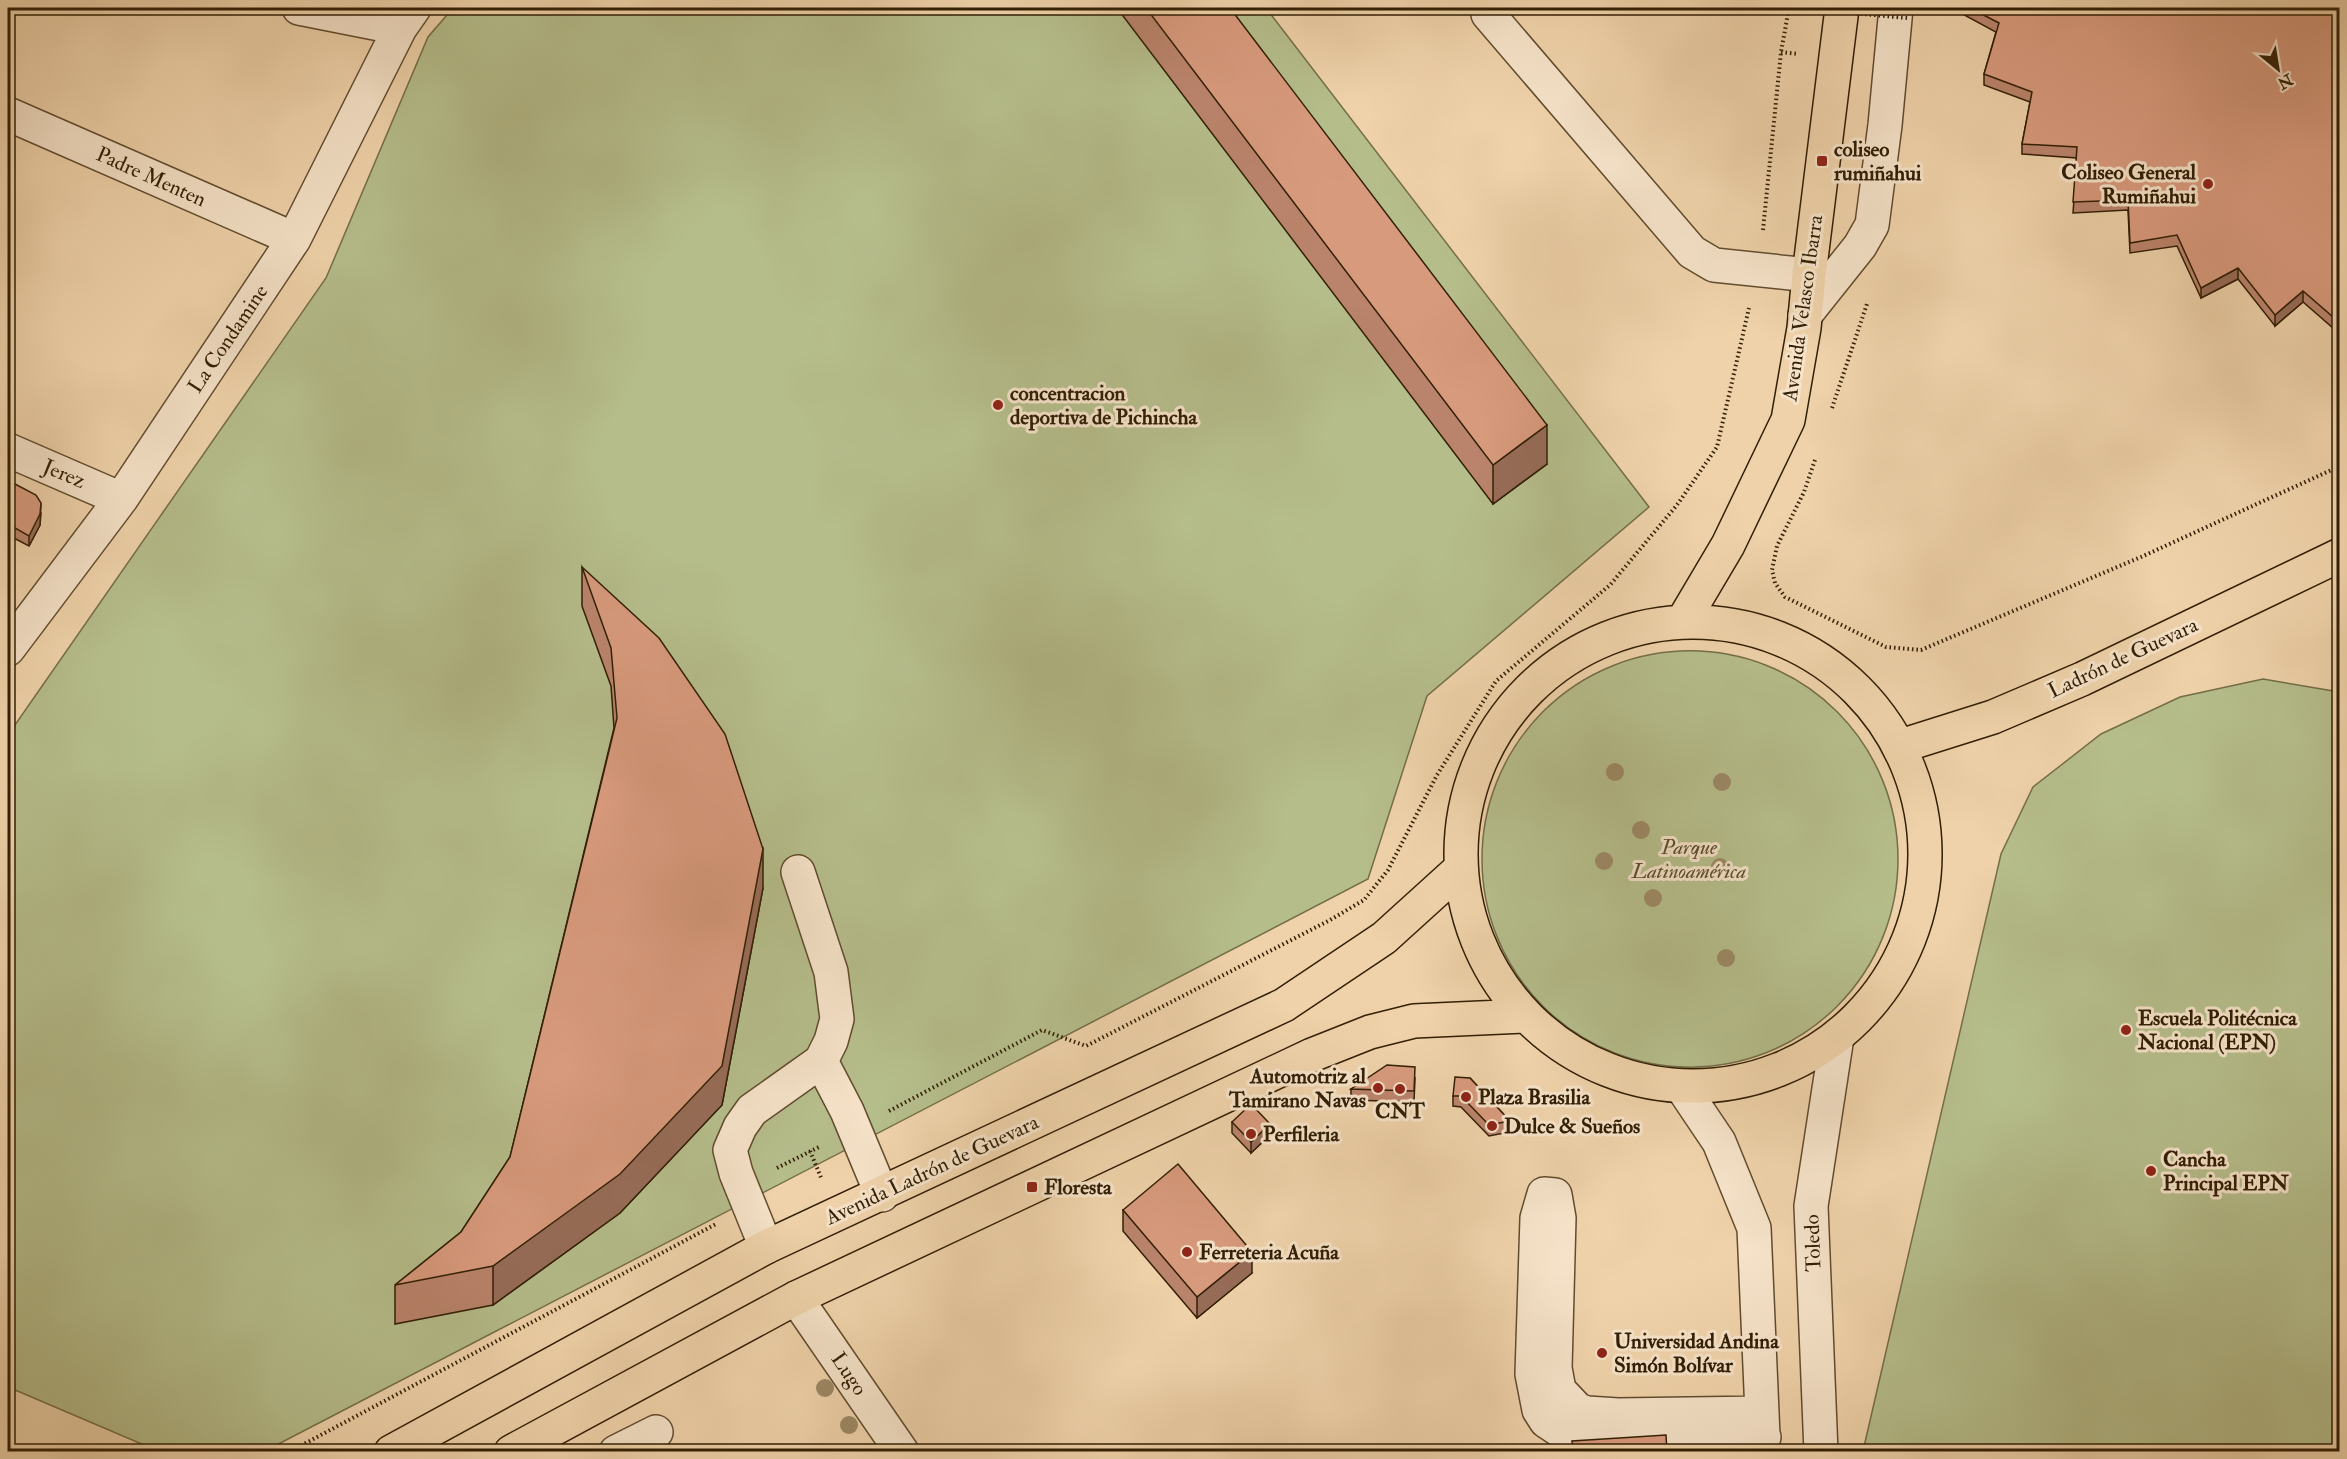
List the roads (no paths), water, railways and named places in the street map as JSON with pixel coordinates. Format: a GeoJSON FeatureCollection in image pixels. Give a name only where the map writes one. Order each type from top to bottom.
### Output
{"type":"FeatureCollection","features":[{"type":"Feature","properties":{"kind":"main road","name":"Avenida Velasco Ibarra"},"geometry":{"type":"LineString","coordinates":[[1683,621],[1728,545],[1788,420],[1805,315],[1842,8]]}},
{"type":"Feature","properties":{"kind":"main road","name":"Ladrón de Guevara"},"geometry":{"type":"LineString","coordinates":[[1901,746],[2003,713],[2082,679],[2340,555]]}},
{"type":"Feature","properties":{"kind":"main road"},"geometry":{"type":"LineString","coordinates":[[1683,621],[1749,627],[1811,651],[1863,692],[1901,746],[1923,806],[1927,871],[1912,933],[1882,990],[1837,1037],[1790,1066],[1737,1083],[1682,1087],[1624,1077],[1570,1053],[1524,1016],[1497,982],[1476,944],[1459,870],[1466,796],[1497,728],[1504,720],[1546,674],[1611,636],[1683,621]]}},
{"type":"Feature","properties":{"kind":"main road","name":"Avenida Ladrón de Guevara"},"geometry":{"type":"LineString","coordinates":[[391,1452],[766,1247],[1284,1005],[1384,938],[1459,870]]}},
{"type":"Feature","properties":{"kind":"main road"},"geometry":{"type":"LineString","coordinates":[[511,1452],[796,1298],[1301,1060],[1370,1032],[1414,1021],[1524,1016]]}},
{"type":"Feature","properties":{"kind":"street"},"geometry":{"type":"LineString","coordinates":[[299,8],[407,18]]}},
{"type":"Feature","properties":{"kind":"street"},"geometry":{"type":"LineString","coordinates":[[1805,315],[1860,246],[1872,225],[1902,13]]}},
{"type":"Feature","properties":{"kind":"street"},"geometry":{"type":"LineString","coordinates":[[1488,14],[1692,252],[1714,265],[1758,271],[1809,274]]}},
{"type":"Feature","properties":{"kind":"street","name":"La Condamine"},"geometry":{"type":"LineString","coordinates":[[8,649],[121,499],[294,239],[407,18]]}},
{"type":"Feature","properties":{"kind":"street","name":"Padre Menten"},"geometry":{"type":"LineString","coordinates":[[8,114],[294,239]]}},
{"type":"Feature","properties":{"kind":"street","name":"Jerez"},"geometry":{"type":"LineString","coordinates":[[8,450],[121,499]]}},
{"type":"Feature","properties":{"kind":"street"},"geometry":{"type":"LineString","coordinates":[[766,1247],[736,1173],[730,1150],[740,1127],[752,1110],[820,1061],[831,1041],[837,1019],[831,972],[798,872]]}},
{"type":"Feature","properties":{"kind":"street","name":"Toledo"},"geometry":{"type":"LineString","coordinates":[[1821,1452],[1811,1206],[1837,1037]]}},
{"type":"Feature","properties":{"kind":"street"},"geometry":{"type":"LineString","coordinates":[[820,1061],[847,1111],[882,1194]]}},
{"type":"Feature","properties":{"kind":"street"},"geometry":{"type":"LineString","coordinates":[[1682,1087],[1719,1142],[1754,1228],[1763,1434]]}},
{"type":"Feature","properties":{"kind":"street"},"geometry":{"type":"LineString","coordinates":[[1544,1194],[1555,1195],[1559,1218],[1555,1368],[1559,1390],[1568,1402],[1578,1410],[1604,1415],[1763,1434],[1559,1442],[1539,1410],[1532,1384],[1537,1218],[1544,1194]]}},
{"type":"Feature","properties":{"kind":"street","name":"Lugo"},"geometry":{"type":"LineString","coordinates":[[796,1298],[902,1452]]}},
{"type":"Feature","properties":{"kind":"street"},"geometry":{"type":"LineString","coordinates":[[616,1452],[656,1432]]}},
{"type":"Feature","properties":{"kind":"place","name":"coliseo rumiñahui"},"geometry":{"type":"Point","coordinates":[1822,161]}},
{"type":"Feature","properties":{"kind":"place","name":"Coliseo General Rumiñahui"},"geometry":{"type":"Point","coordinates":[2208,184]}},
{"type":"Feature","properties":{"kind":"place","name":"concentracion deportiva de Pichincha"},"geometry":{"type":"Point","coordinates":[998,405]}},
{"type":"Feature","properties":{"kind":"place","name":"Escuela Politécnica Nacional (EPN)"},"geometry":{"type":"Point","coordinates":[2126,1030]}},
{"type":"Feature","properties":{"kind":"place","name":"Automotriz al Tamirano Navas"},"geometry":{"type":"Point","coordinates":[1378,1088]}},
{"type":"Feature","properties":{"kind":"place","name":"CNT"},"geometry":{"type":"Point","coordinates":[1400,1089]}},
{"type":"Feature","properties":{"kind":"place","name":"Plaza Brasilia"},"geometry":{"type":"Point","coordinates":[1466,1097]}},
{"type":"Feature","properties":{"kind":"place","name":"Dulce & Sueños"},"geometry":{"type":"Point","coordinates":[1492,1126]}},
{"type":"Feature","properties":{"kind":"place","name":"Perfileria"},"geometry":{"type":"Point","coordinates":[1251,1134]}},
{"type":"Feature","properties":{"kind":"place","name":"Cancha Principal EPN"},"geometry":{"type":"Point","coordinates":[2151,1171]}},
{"type":"Feature","properties":{"kind":"place","name":"Floresta"},"geometry":{"type":"Point","coordinates":[1032,1187]}},
{"type":"Feature","properties":{"kind":"place","name":"Ferreteria Acuña"},"geometry":{"type":"Point","coordinates":[1187,1252]}},
{"type":"Feature","properties":{"kind":"place","name":"Universidad Andina Simón Bolívar"},"geometry":{"type":"Point","coordinates":[1602,1353]}},
{"type":"Feature","properties":{"kind":"park label","name":"Parque Latinoamérica"},"geometry":{"type":"Point","coordinates":[1689,859]}}]}
